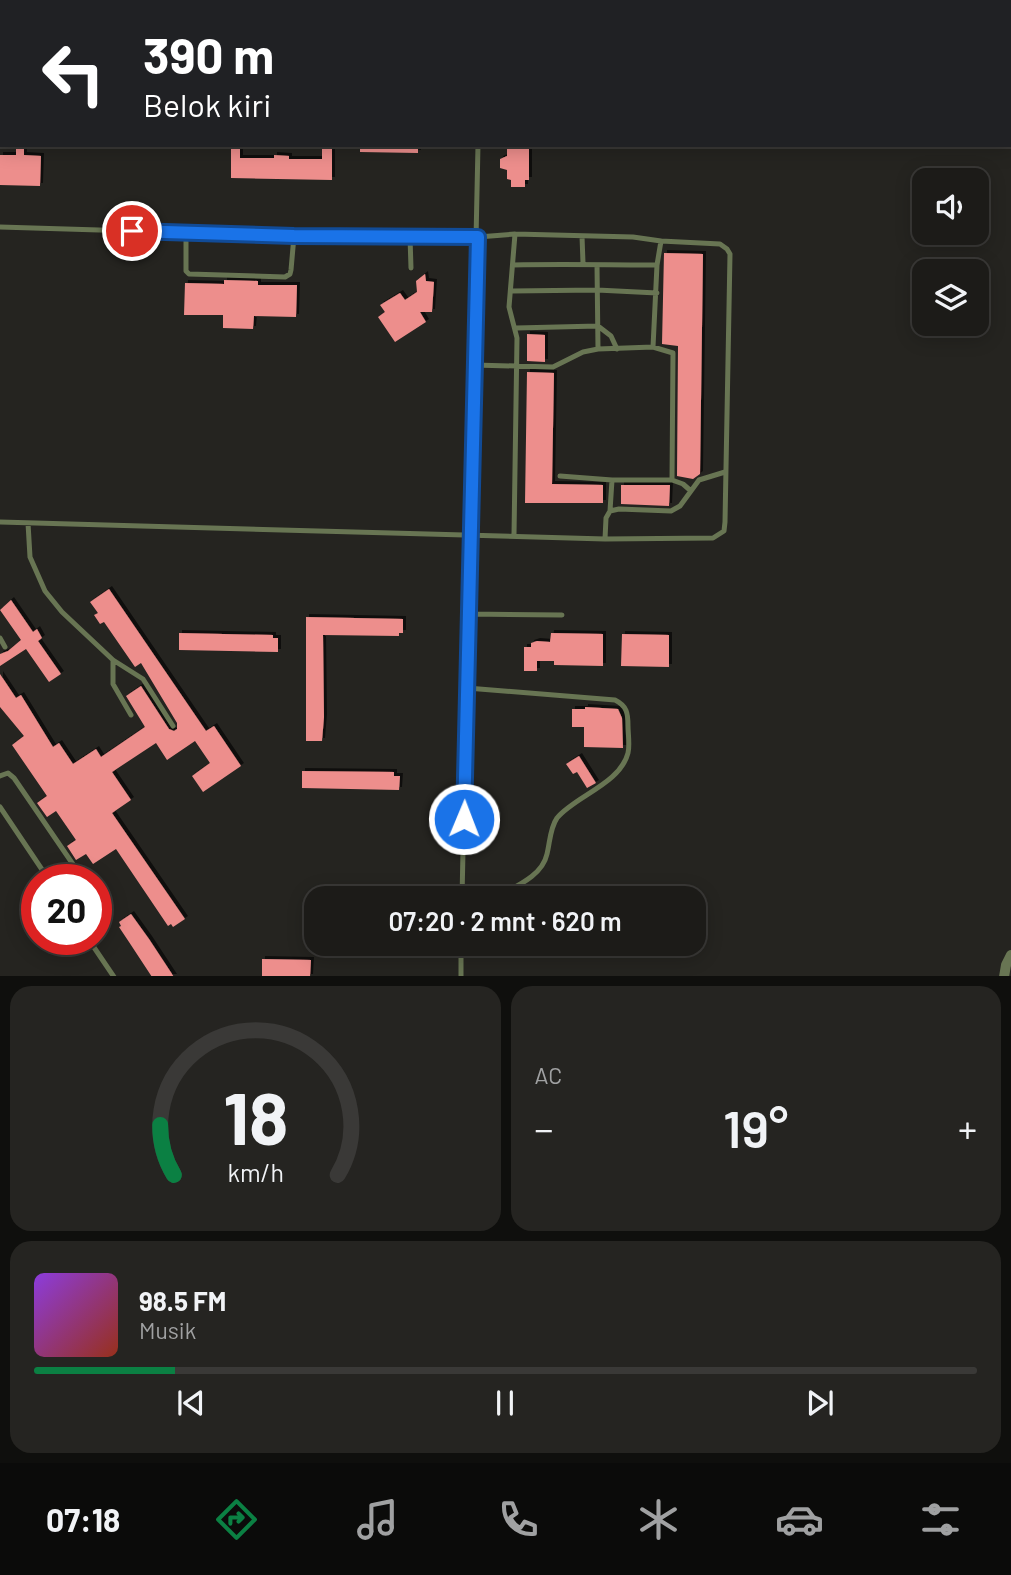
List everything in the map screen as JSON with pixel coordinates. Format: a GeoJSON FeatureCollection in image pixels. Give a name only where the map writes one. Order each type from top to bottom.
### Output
{"type":"FeatureCollection","features":[{"type":"Feature","properties":{"kind":"street"},"geometry":{"type":"LineString","coordinates":[[1004,976],[1011,955]]}},
{"type":"Feature","properties":{"kind":"lane"},"geometry":{"type":"LineString","coordinates":[[462,886],[472,535],[478,147]]}},
{"type":"Feature","properties":{"kind":"lane"},"geometry":{"type":"LineString","coordinates":[[0,227],[294,236],[478,237],[515,234],[633,237],[720,244],[727,248],[730,254],[725,522],[724,531],[719,536],[605,539],[0,522]]}},
{"type":"Feature","properties":{"kind":"lane"},"geometry":{"type":"LineString","coordinates":[[186,233],[186,271],[190,274],[285,277],[291,270],[294,236]]}},
{"type":"Feature","properties":{"kind":"lane"},"geometry":{"type":"LineString","coordinates":[[514,535],[517,365],[516,328],[509,307],[515,234]]}},
{"type":"Feature","properties":{"kind":"lane"},"geometry":{"type":"LineString","coordinates":[[582,236],[583,263]]}},
{"type":"Feature","properties":{"kind":"lane"},"geometry":{"type":"LineString","coordinates":[[410,237],[411,268]]}},
{"type":"Feature","properties":{"kind":"lane"},"geometry":{"type":"LineString","coordinates":[[653,347],[657,265],[661,241]]}},
{"type":"Feature","properties":{"kind":"lane"},"geometry":{"type":"LineString","coordinates":[[513,265],[657,265]]}},
{"type":"Feature","properties":{"kind":"lane"},"geometry":{"type":"LineString","coordinates":[[597,265],[598,349]]}},
{"type":"Feature","properties":{"kind":"lane"},"geometry":{"type":"LineString","coordinates":[[512,291],[597,290],[657,293]]}},
{"type":"Feature","properties":{"kind":"lane"},"geometry":{"type":"LineString","coordinates":[[516,328],[598,326],[611,336],[617,349]]}},
{"type":"Feature","properties":{"kind":"lane"},"geometry":{"type":"LineString","coordinates":[[474,365],[553,367],[583,352],[598,349],[653,347],[673,353],[672,480]]}},
{"type":"Feature","properties":{"kind":"lane"},"geometry":{"type":"LineString","coordinates":[[610,511],[671,511],[680,506],[699,480],[725,472]]}},
{"type":"Feature","properties":{"kind":"lane"},"geometry":{"type":"LineString","coordinates":[[560,476],[612,480],[672,480],[691,491]]}},
{"type":"Feature","properties":{"kind":"lane"},"geometry":{"type":"LineString","coordinates":[[605,539],[612,480]]}},
{"type":"Feature","properties":{"kind":"lane"},"geometry":{"type":"LineString","coordinates":[[29,523],[30,558],[45,591],[62,612],[113,660],[143,679],[173,726]]}},
{"type":"Feature","properties":{"kind":"lane"},"geometry":{"type":"LineString","coordinates":[[468,614],[562,615]]}},
{"type":"Feature","properties":{"kind":"lane"},"geometry":{"type":"LineString","coordinates":[[0,638],[5,647]]}},
{"type":"Feature","properties":{"kind":"lane"},"geometry":{"type":"LineString","coordinates":[[113,660],[113,684],[131,715]]}},
{"type":"Feature","properties":{"kind":"lane"},"geometry":{"type":"LineString","coordinates":[[467,688],[615,699],[626,707],[628,714],[628,753],[622,765],[598,789],[557,818],[552,827],[543,867],[517,886]]}},
{"type":"Feature","properties":{"kind":"lane"},"geometry":{"type":"LineString","coordinates":[[0,776],[8,773],[14,778],[73,864]]}},
{"type":"Feature","properties":{"kind":"lane"},"geometry":{"type":"LineString","coordinates":[[0,807],[38,864]]}},
{"type":"Feature","properties":{"kind":"lane"},"geometry":{"type":"LineString","coordinates":[[99,955],[114,976]]}},
{"type":"Feature","properties":{"kind":"lane"},"geometry":{"type":"LineString","coordinates":[[461,956],[461,976]]}},
{"type":"Feature","properties":{"kind":"building"},"geometry":{"type":"Polygon","coordinates":[[[16,147],[24,147],[24,155],[41,156],[40,186],[0,185],[0,155],[16,155],[16,147]]]}},
{"type":"Feature","properties":{"kind":"building"},"geometry":{"type":"Polygon","coordinates":[[[231,147],[240,147],[240,158],[274,158],[274,155],[289,156],[289,159],[322,159],[322,147],[332,147],[332,180],[231,178],[231,147]]]}},
{"type":"Feature","properties":{"kind":"building"},"geometry":{"type":"Polygon","coordinates":[[[360,147],[418,147],[418,153],[360,152],[360,147]]]}},
{"type":"Feature","properties":{"kind":"building"},"geometry":{"type":"Polygon","coordinates":[[[507,147],[529,147],[529,180],[525,180],[525,187],[511,187],[507,170],[500,168],[500,159],[507,156],[507,147]]]}},
{"type":"Feature","properties":{"kind":"building"},"geometry":{"type":"Polygon","coordinates":[[[664,253],[703,254],[700,474],[693,479],[677,476],[678,346],[662,344],[664,253]]]}},
{"type":"Feature","properties":{"kind":"building"},"geometry":{"type":"Polygon","coordinates":[[[425,274],[426,281],[434,282],[432,312],[420,312],[426,322],[395,342],[378,317],[385,312],[380,305],[400,293],[405,300],[417,292],[416,281],[425,274]]]}},
{"type":"Feature","properties":{"kind":"building"},"geometry":{"type":"Polygon","coordinates":[[[224,280],[258,281],[258,285],[297,285],[296,317],[254,316],[253,329],[223,328],[223,315],[184,315],[185,283],[224,284],[224,280]]]}},
{"type":"Feature","properties":{"kind":"building"},"geometry":{"type":"Polygon","coordinates":[[[527,334],[545,335],[545,362],[527,361],[527,334]]]}},
{"type":"Feature","properties":{"kind":"building"},"geometry":{"type":"Polygon","coordinates":[[[527,372],[554,373],[552,484],[603,485],[603,503],[525,503],[527,372]]]}},
{"type":"Feature","properties":{"kind":"building"},"geometry":{"type":"Polygon","coordinates":[[[621,485],[670,485],[669,506],[621,504],[621,485]]]}},
{"type":"Feature","properties":{"kind":"building"},"geometry":{"type":"Polygon","coordinates":[[[109,589],[206,731],[214,726],[241,766],[203,792],[192,776],[210,763],[195,741],[167,760],[156,743],[112,772],[131,800],[112,813],[185,919],[173,927],[171,924],[168,926],[116,849],[93,864],[86,854],[76,860],[67,846],[76,840],[56,811],[47,817],[37,803],[47,796],[12,745],[24,736],[0,707],[0,674],[16,698],[21,695],[53,747],[59,743],[73,764],[96,749],[101,757],[145,727],[126,696],[141,686],[169,729],[177,729],[177,723],[141,663],[135,667],[104,622],[100,624],[94,615],[98,613],[90,602],[109,589]]]}},
{"type":"Feature","properties":{"kind":"building"},"geometry":{"type":"Polygon","coordinates":[[[11,600],[33,632],[37,629],[42,638],[38,641],[61,674],[49,682],[26,649],[0,666],[0,654],[21,640],[0,610],[11,600]]]}},
{"type":"Feature","properties":{"kind":"building"},"geometry":{"type":"Polygon","coordinates":[[[306,617],[403,619],[403,633],[399,633],[399,636],[323,635],[322,741],[306,741],[306,617]]]}},
{"type":"Feature","properties":{"kind":"building"},"geometry":{"type":"Polygon","coordinates":[[[179,633],[273,635],[273,638],[278,638],[278,652],[179,650],[179,633]]]}},
{"type":"Feature","properties":{"kind":"building"},"geometry":{"type":"Polygon","coordinates":[[[551,633],[603,634],[603,666],[554,665],[554,661],[537,661],[537,671],[524,671],[524,647],[531,647],[531,643],[537,641],[550,642],[551,633]]]}},
{"type":"Feature","properties":{"kind":"building"},"geometry":{"type":"Polygon","coordinates":[[[622,634],[669,635],[669,667],[621,666],[622,634]]]}},
{"type":"Feature","properties":{"kind":"building"},"geometry":{"type":"Polygon","coordinates":[[[572,709],[618,709],[622,718],[623,748],[584,747],[584,727],[572,727],[572,709]]]}},
{"type":"Feature","properties":{"kind":"building"},"geometry":{"type":"Polygon","coordinates":[[[579,756],[596,783],[587,788],[577,772],[573,774],[566,764],[579,756]]]}},
{"type":"Feature","properties":{"kind":"building"},"geometry":{"type":"Polygon","coordinates":[[[302,771],[394,772],[394,776],[400,776],[399,790],[302,788],[302,771]]]}},
{"type":"Feature","properties":{"kind":"building"},"geometry":{"type":"Polygon","coordinates":[[[131,914],[173,976],[151,976],[119,927],[119,922],[131,914]]]}},
{"type":"Feature","properties":{"kind":"building"},"geometry":{"type":"Polygon","coordinates":[[[262,959],[311,960],[310,976],[262,976],[262,959]]]}},
{"type":"Feature","properties":{"kind":"route"},"geometry":{"type":"LineString","coordinates":[[132,231],[294,236],[478,237],[464,819]]}}]}
